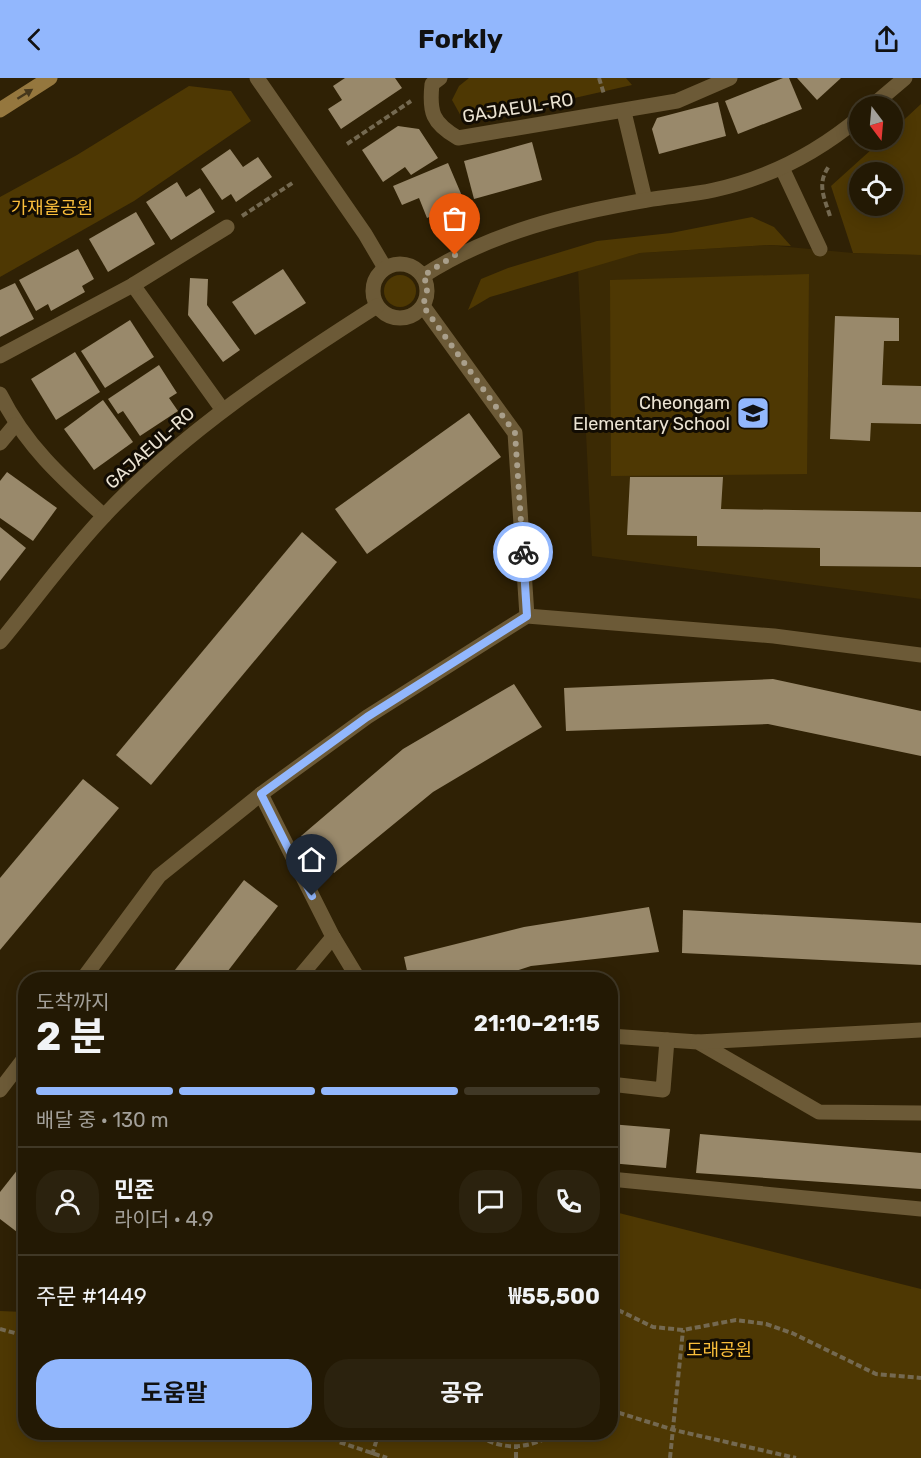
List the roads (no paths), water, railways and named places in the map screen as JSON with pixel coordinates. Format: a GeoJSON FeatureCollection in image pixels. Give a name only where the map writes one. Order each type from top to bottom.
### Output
{"type":"FeatureCollection","features":[{"type":"Feature","properties":{"kind":"main road"},"geometry":{"type":"LineString","coordinates":[[0,110],[50,78]]}},
{"type":"Feature","properties":{"kind":"street"},"geometry":{"type":"LineString","coordinates":[[258,78],[365,234],[385,268]]}},
{"type":"Feature","properties":{"kind":"street","name":"GAJAEUL-RO"},"geometry":{"type":"LineString","coordinates":[[436,82],[430,109],[442,129],[458,138],[624,112],[677,101],[730,78]]}},
{"type":"Feature","properties":{"kind":"street"},"geometry":{"type":"LineString","coordinates":[[884,96],[905,78]]}},
{"type":"Feature","properties":{"kind":"street"},"geometry":{"type":"LineString","coordinates":[[624,112],[645,200]]}},
{"type":"Feature","properties":{"kind":"street"},"geometry":{"type":"LineString","coordinates":[[423,276],[455,255],[508,234],[645,200],[715,190],[783,168],[829,143],[849,126]]}},
{"type":"Feature","properties":{"kind":"street"},"geometry":{"type":"LineString","coordinates":[[783,168],[820,249]]}},
{"type":"Feature","properties":{"kind":"street"},"geometry":{"type":"LineString","coordinates":[[0,356],[133,285],[226,227]]}},
{"type":"Feature","properties":{"kind":"street"},"geometry":{"type":"LineString","coordinates":[[395,264],[406,264],[416,268],[423,276],[428,286],[423,306],[415,314],[405,318],[394,318],[384,314],[377,306],[373,285],[377,275],[385,268],[395,264]]}},
{"type":"Feature","properties":{"kind":"street","name":"GAJAEUL-RO"},"geometry":{"type":"LineString","coordinates":[[133,285],[222,409]]}},
{"type":"Feature","properties":{"kind":"street","name":"GAJAEUL-RO"},"geometry":{"type":"LineString","coordinates":[[0,642],[104,516],[222,409],[377,306]]}},
{"type":"Feature","properties":{"kind":"street"},"geometry":{"type":"LineString","coordinates":[[423,306],[515,433],[527,616]]}},
{"type":"Feature","properties":{"kind":"street","name":"GAJAEUL-RO"},"geometry":{"type":"LineString","coordinates":[[0,394],[15,424],[51,468],[104,516]]}},
{"type":"Feature","properties":{"kind":"street"},"geometry":{"type":"LineString","coordinates":[[0,443],[15,424]]}},
{"type":"Feature","properties":{"kind":"street"},"geometry":{"type":"LineString","coordinates":[[88,972],[159,876],[261,794],[367,717],[527,616],[774,636],[921,655]]}},
{"type":"Feature","properties":{"kind":"street"},"geometry":{"type":"LineString","coordinates":[[261,794],[333,937],[353,972]]}},
{"type":"Feature","properties":{"kind":"street"},"geometry":{"type":"LineString","coordinates":[[304,972],[333,937]]}},
{"type":"Feature","properties":{"kind":"street"},"geometry":{"type":"LineString","coordinates":[[618,1037],[698,1042],[921,1030]]}},
{"type":"Feature","properties":{"kind":"street"},"geometry":{"type":"LineString","coordinates":[[618,1085],[663,1090],[667,1040]]}},
{"type":"Feature","properties":{"kind":"street"},"geometry":{"type":"LineString","coordinates":[[698,1042],[819,1112],[921,1113]]}},
{"type":"Feature","properties":{"kind":"street"},"geometry":{"type":"LineString","coordinates":[[0,1090],[18,1066]]}},
{"type":"Feature","properties":{"kind":"street"},"geometry":{"type":"LineString","coordinates":[[618,1180],[921,1209]]}},
{"type":"Feature","properties":{"kind":"place","name":"Cheongam Elementary School"},"geometry":{"type":"Point","coordinates":[753,413]}},
{"type":"Feature","properties":{"kind":"park label","name":"가재울공원"},"geometry":{"type":"Point","coordinates":[52,208]}},
{"type":"Feature","properties":{"kind":"park label","name":"도래공원"},"geometry":{"type":"Point","coordinates":[719,1350]}}]}
